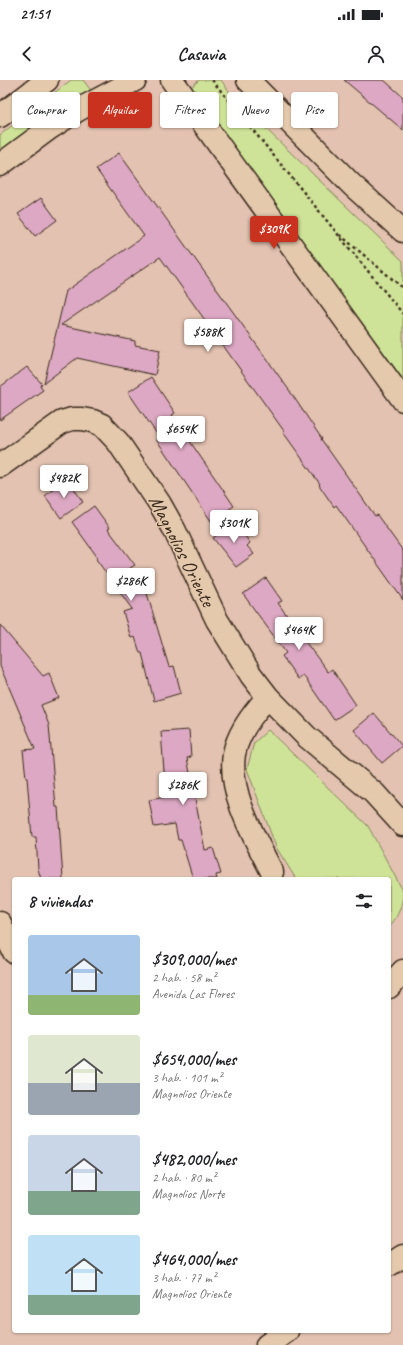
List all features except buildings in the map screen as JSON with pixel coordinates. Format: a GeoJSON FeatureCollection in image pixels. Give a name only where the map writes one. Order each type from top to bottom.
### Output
{"type":"FeatureCollection","features":[{"type":"Feature","properties":{"kind":"street"},"geometry":{"type":"LineString","coordinates":[[0,116],[47,80]]}},
{"type":"Feature","properties":{"kind":"street"},"geometry":{"type":"LineString","coordinates":[[0,165],[44,132],[72,114],[135,80]]}},
{"type":"Feature","properties":{"kind":"street"},"geometry":{"type":"LineString","coordinates":[[172,80],[403,400]]}},
{"type":"Feature","properties":{"kind":"street"},"geometry":{"type":"LineString","coordinates":[[248,80],[352,185],[403,232]]}},
{"type":"Feature","properties":{"kind":"street","name":"Magnolios Oriente"},"geometry":{"type":"LineString","coordinates":[[0,466],[62,422],[72,419],[82,419],[92,420],[102,425],[118,442],[144,480],[174,529],[217,620],[239,657],[268,697],[306,736],[374,793],[403,825]]}},
{"type":"Feature","properties":{"kind":"street"},"geometry":{"type":"LineString","coordinates":[[268,697],[255,711],[244,727],[234,754],[234,771],[238,796],[246,818],[272,872]]}},
{"type":"Feature","properties":{"kind":"street"},"geometry":{"type":"LineString","coordinates":[[0,923],[12,948]]}},
{"type":"Feature","properties":{"kind":"street"},"geometry":{"type":"LineString","coordinates":[[391,984],[403,971]]}},
{"type":"Feature","properties":{"kind":"street"},"geometry":{"type":"LineString","coordinates":[[391,1263],[403,1256]]}},
{"type":"Feature","properties":{"kind":"path"},"geometry":{"type":"LineString","coordinates":[[212,80],[403,314]]}},
{"type":"Feature","properties":{"kind":"path"},"geometry":{"type":"LineString","coordinates":[[336,231],[403,288]]}},
{"type":"Feature","properties":{"kind":"green space"},"geometry":{"type":"Polygon","coordinates":[[[71,80],[83,80],[92,92],[88,92],[88,95],[80,100],[80,92],[56,92],[71,80]]]}},
{"type":"Feature","properties":{"kind":"green space"},"geometry":{"type":"Polygon","coordinates":[[[199,80],[221,80],[229,92],[227,92],[227,128],[265,128],[403,261],[403,380],[215,128],[219,128],[219,92],[187,91],[199,80]]]}},
{"type":"Feature","properties":{"kind":"green space"},"geometry":{"type":"Polygon","coordinates":[[[12,126],[12,128],[36,128],[0,151],[0,135],[12,126]]]}},
{"type":"Feature","properties":{"kind":"green space"},"geometry":{"type":"Polygon","coordinates":[[[268,730],[368,826],[403,891],[399,910],[391,924],[391,877],[295,877],[276,847],[247,769],[254,743],[268,730]]]}}]}
